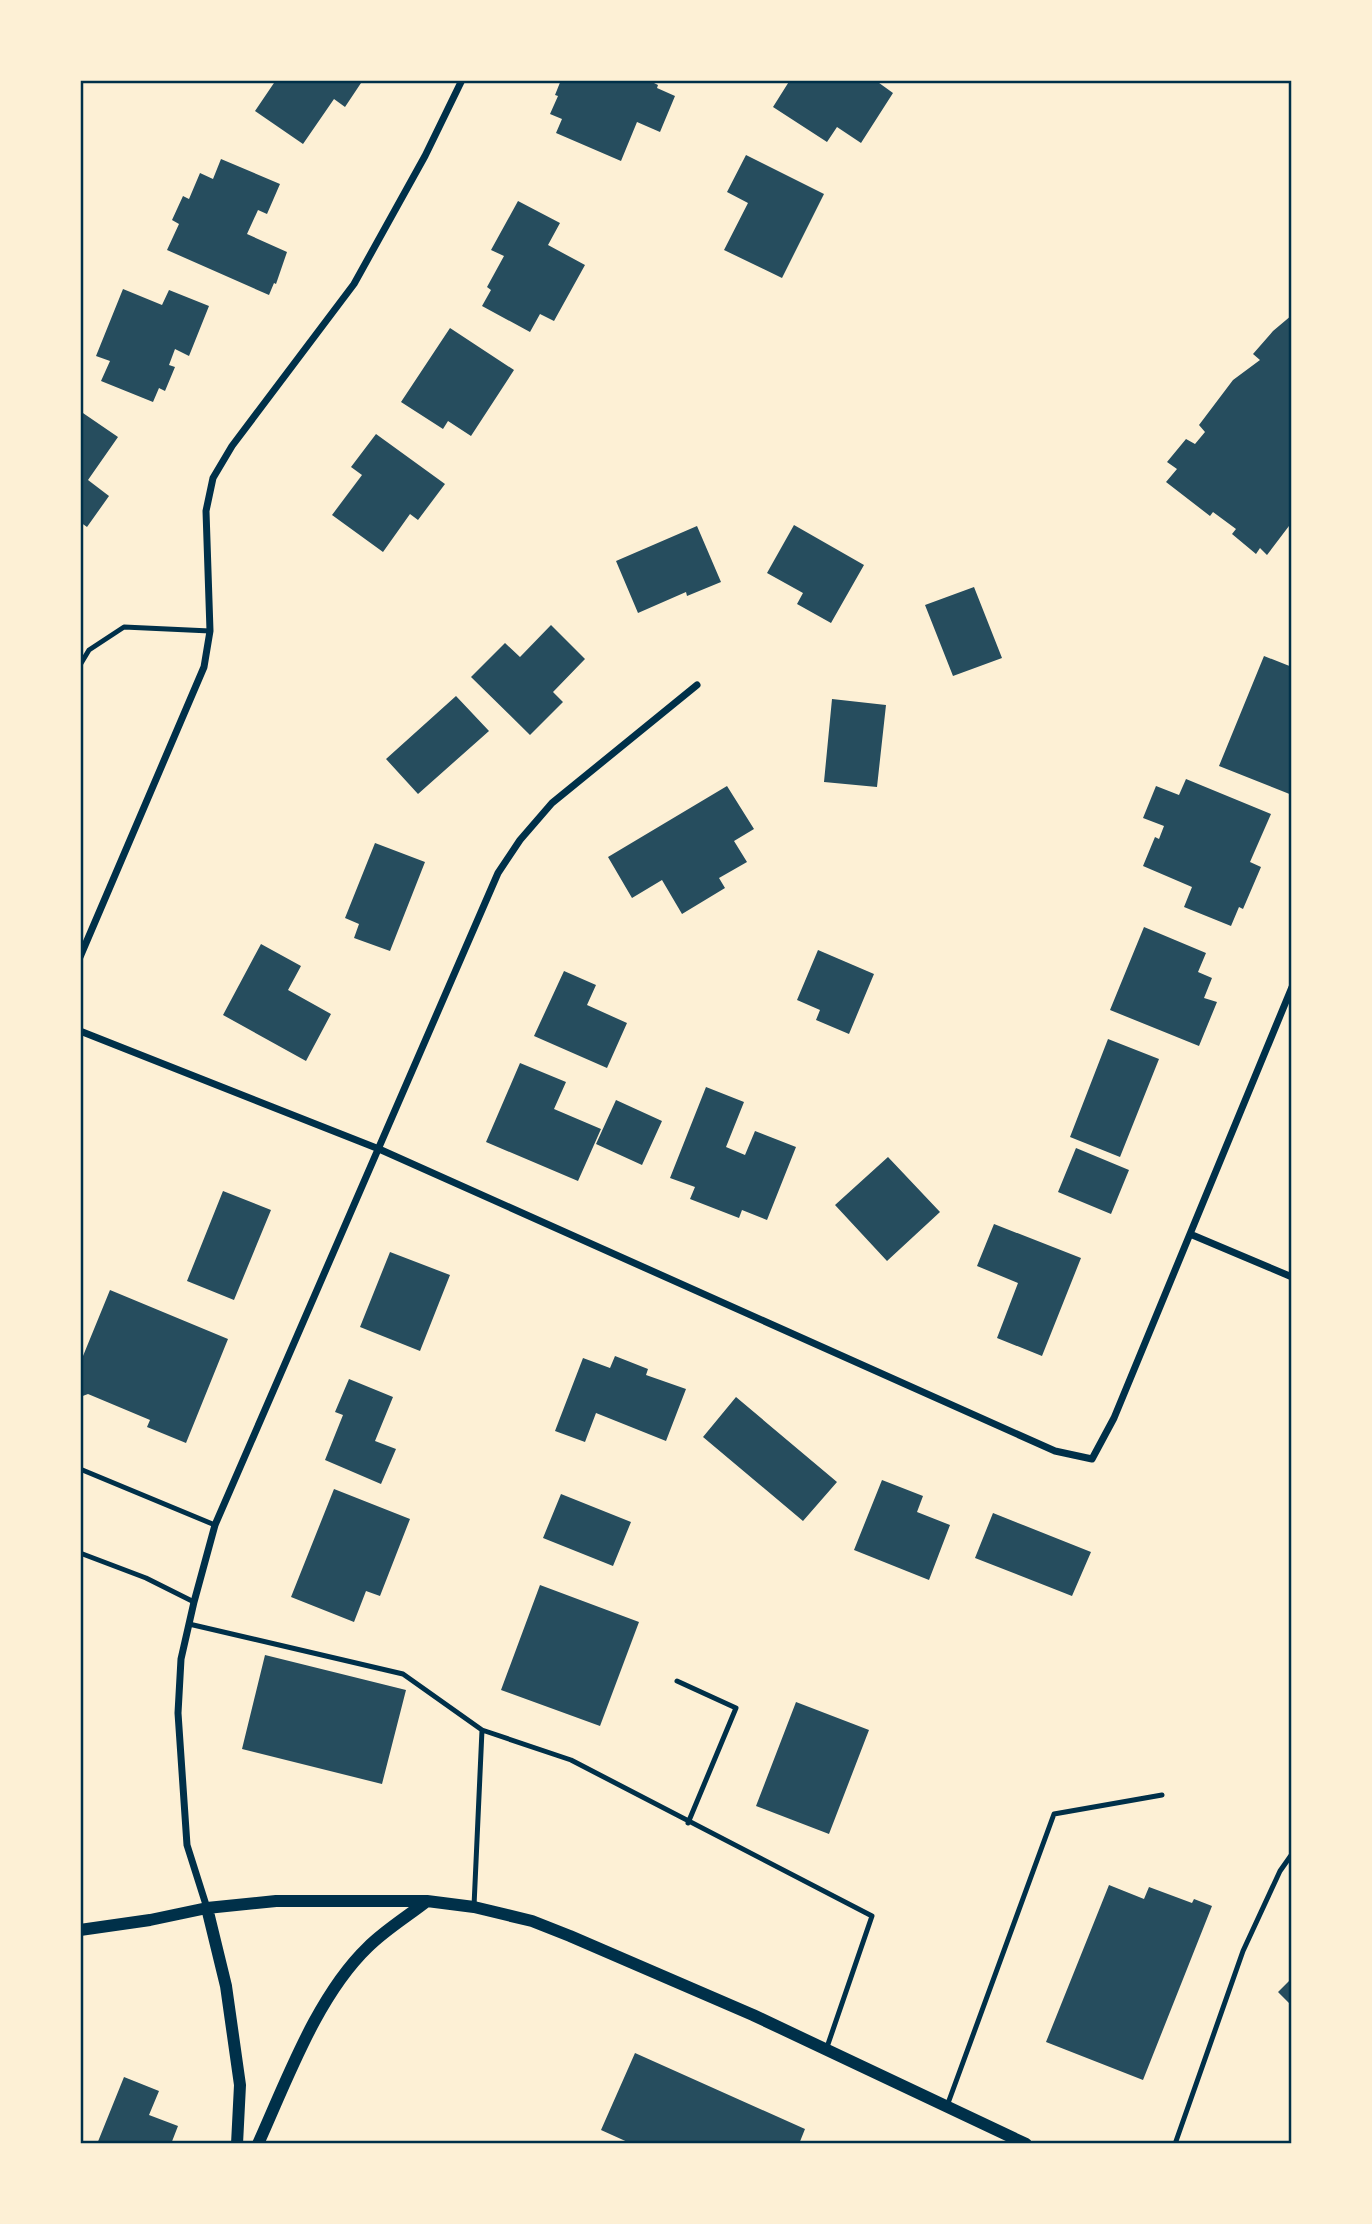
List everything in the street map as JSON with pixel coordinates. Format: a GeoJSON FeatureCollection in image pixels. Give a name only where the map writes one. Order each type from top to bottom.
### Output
{"type":"FeatureCollection","features":[{"type":"Feature","properties":{"kind":"street"},"geometry":{"type":"LineString","coordinates":[[80,957],[204,667],[210,631],[206,510],[212,478],[232,446],[354,284],[425,156],[462,80]]}},
{"type":"Feature","properties":{"kind":"street"},"geometry":{"type":"LineString","coordinates":[[237,2144],[240,2085],[226,1986],[207,1908],[187,1845],[178,1713],[181,1659],[215,1525],[498,873],[520,840],[552,803],[697,685]]}},
{"type":"Feature","properties":{"kind":"street"},"geometry":{"type":"LineString","coordinates":[[80,1031],[379,1149],[1055,1451],[1092,1458],[1114,1418],[1292,987]]}},
{"type":"Feature","properties":{"kind":"street"},"geometry":{"type":"LineString","coordinates":[[1190,1234],[1292,1278]]}},
{"type":"Feature","properties":{"kind":"street"},"geometry":{"type":"LineString","coordinates":[[80,1930],[207,1908],[276,1900],[427,1901],[474,1907],[532,1921],[570,1936],[752,2015],[1026,2144]]}},
{"type":"Feature","properties":{"kind":"street"},"geometry":{"type":"LineString","coordinates":[[258,2144],[312,2026],[335,1985],[368,1947],[427,1901]]}},
{"type":"Feature","properties":{"kind":"lane"},"geometry":{"type":"LineString","coordinates":[[80,665],[89,650],[124,627],[210,631]]}},
{"type":"Feature","properties":{"kind":"lane"},"geometry":{"type":"LineString","coordinates":[[80,1469],[215,1525]]}},
{"type":"Feature","properties":{"kind":"lane"},"geometry":{"type":"LineString","coordinates":[[80,1553],[146,1578],[194,1602]]}},
{"type":"Feature","properties":{"kind":"lane"},"geometry":{"type":"LineString","coordinates":[[189,1624],[403,1674],[482,1730],[571,1760],[872,1916],[826,2050]]}},
{"type":"Feature","properties":{"kind":"lane"},"geometry":{"type":"LineString","coordinates":[[677,1681],[736,1708],[688,1823]]}},
{"type":"Feature","properties":{"kind":"lane"},"geometry":{"type":"LineString","coordinates":[[474,1907],[482,1730]]}},
{"type":"Feature","properties":{"kind":"lane"},"geometry":{"type":"LineString","coordinates":[[947,2106],[1054,1814],[1162,1795]]}},
{"type":"Feature","properties":{"kind":"lane"},"geometry":{"type":"LineString","coordinates":[[1175,2144],[1243,1951],[1280,1871],[1292,1854]]}},
{"type":"Feature","properties":{"kind":"building"},"geometry":{"type":"Polygon","coordinates":[[[276,80],[363,80],[345,107],[334,99],[303,144],[255,111],[276,80]]]}},
{"type":"Feature","properties":{"kind":"building"},"geometry":{"type":"Polygon","coordinates":[[[561,80],[648,80],[658,85],[657,88],[675,96],[660,132],[637,122],[621,161],[556,133],[562,119],[550,114],[561,80]]]}},
{"type":"Feature","properties":{"kind":"building"},"geometry":{"type":"Polygon","coordinates":[[[790,80],[875,80],[893,93],[861,143],[837,127],[827,142],[773,107],[790,80]]]}},
{"type":"Feature","properties":{"kind":"building"},"geometry":{"type":"Polygon","coordinates":[[[746,155],[824,194],[782,278],[724,250],[748,203],[727,192],[746,155]]]}},
{"type":"Feature","properties":{"kind":"building"},"geometry":{"type":"Polygon","coordinates":[[[221,159],[280,184],[267,214],[258,210],[247,234],[287,252],[276,284],[274,283],[269,295],[167,250],[179,224],[172,220],[183,196],[189,199],[200,173],[213,179],[221,159]]]}},
{"type":"Feature","properties":{"kind":"building"},"geometry":{"type":"Polygon","coordinates":[[[518,201],[560,223],[548,245],[585,265],[554,321],[540,314],[530,332],[482,306],[491,290],[487,287],[504,256],[491,250],[518,201]]]}},
{"type":"Feature","properties":{"kind":"building"},"geometry":{"type":"Polygon","coordinates":[[[123,289],[162,305],[169,290],[209,306],[189,356],[175,349],[169,365],[175,367],[165,391],[159,388],[153,402],[101,381],[110,361],[96,356],[123,289]]]}},
{"type":"Feature","properties":{"kind":"building"},"geometry":{"type":"Polygon","coordinates":[[[1292,315],[1292,522],[1267,555],[1260,548],[1256,554],[1232,534],[1236,529],[1213,512],[1210,516],[1166,482],[1177,469],[1167,462],[1186,439],[1195,444],[1205,432],[1199,425],[1233,380],[1260,360],[1253,354],[1273,331],[1292,315]]]}},
{"type":"Feature","properties":{"kind":"building"},"geometry":{"type":"Polygon","coordinates":[[[450,328],[514,370],[471,436],[448,421],[443,429],[401,402],[450,328]]]}},
{"type":"Feature","properties":{"kind":"building"},"geometry":{"type":"Polygon","coordinates":[[[80,411],[118,437],[88,480],[109,496],[87,527],[80,522],[80,411]]]}},
{"type":"Feature","properties":{"kind":"building"},"geometry":{"type":"Polygon","coordinates":[[[376,434],[445,484],[418,520],[410,514],[383,552],[332,515],[362,475],[351,467],[376,434]]]}},
{"type":"Feature","properties":{"kind":"building"},"geometry":{"type":"Polygon","coordinates":[[[794,525],[864,565],[831,623],[797,604],[803,593],[767,573],[794,525]]]}},
{"type":"Feature","properties":{"kind":"building"},"geometry":{"type":"Polygon","coordinates":[[[697,526],[721,582],[687,596],[686,592],[638,613],[616,561],[697,526]]]}},
{"type":"Feature","properties":{"kind":"building"},"geometry":{"type":"Polygon","coordinates":[[[974,587],[1002,658],[953,676],[925,605],[974,587]]]}},
{"type":"Feature","properties":{"kind":"building"},"geometry":{"type":"Polygon","coordinates":[[[551,625],[585,659],[553,692],[563,702],[530,735],[471,677],[505,643],[520,657],[551,625]]]}},
{"type":"Feature","properties":{"kind":"building"},"geometry":{"type":"Polygon","coordinates":[[[1264,656],[1292,667],[1292,743],[1289,750],[1292,751],[1292,795],[1219,766],[1264,656]]]}},
{"type":"Feature","properties":{"kind":"building"},"geometry":{"type":"Polygon","coordinates":[[[456,696],[489,731],[418,794],[386,759],[456,696]]]}},
{"type":"Feature","properties":{"kind":"building"},"geometry":{"type":"Polygon","coordinates":[[[832,699],[886,705],[877,787],[824,782],[832,699]]]}},
{"type":"Feature","properties":{"kind":"building"},"geometry":{"type":"Polygon","coordinates":[[[1186,779],[1271,814],[1250,862],[1261,867],[1243,909],[1239,907],[1231,926],[1184,907],[1192,887],[1143,866],[1155,837],[1159,839],[1164,826],[1143,818],[1156,786],[1179,795],[1186,779]]]}},
{"type":"Feature","properties":{"kind":"building"},"geometry":{"type":"Polygon","coordinates":[[[727,786],[754,829],[734,841],[747,862],[719,878],[725,888],[682,914],[662,880],[632,898],[608,857],[727,786]]]}},
{"type":"Feature","properties":{"kind":"building"},"geometry":{"type":"Polygon","coordinates":[[[375,843],[425,862],[390,951],[354,938],[359,924],[345,918],[375,843]]]}},
{"type":"Feature","properties":{"kind":"building"},"geometry":{"type":"Polygon","coordinates":[[[1144,927],[1206,953],[1198,972],[1212,978],[1204,998],[1217,1002],[1199,1046],[1110,1010],[1144,927]]]}},
{"type":"Feature","properties":{"kind":"building"},"geometry":{"type":"Polygon","coordinates":[[[261,944],[301,966],[288,990],[331,1014],[306,1061],[223,1015],[261,944]]]}},
{"type":"Feature","properties":{"kind":"building"},"geometry":{"type":"Polygon","coordinates":[[[818,950],[874,974],[849,1034],[816,1020],[820,1010],[797,1000],[818,950]]]}},
{"type":"Feature","properties":{"kind":"building"},"geometry":{"type":"Polygon","coordinates":[[[564,971],[596,985],[587,1005],[627,1023],[607,1068],[534,1036],[564,971]]]}},
{"type":"Feature","properties":{"kind":"building"},"geometry":{"type":"Polygon","coordinates":[[[1108,1039],[1159,1059],[1120,1157],[1070,1137],[1108,1039]]]}},
{"type":"Feature","properties":{"kind":"building"},"geometry":{"type":"Polygon","coordinates":[[[520,1063],[566,1082],[554,1109],[601,1129],[578,1181],[486,1142],[520,1063]]]}},
{"type":"Feature","properties":{"kind":"building"},"geometry":{"type":"Polygon","coordinates":[[[706,1087],[744,1102],[726,1147],[745,1155],[755,1131],[796,1147],[767,1220],[742,1210],[739,1218],[690,1199],[695,1187],[670,1178],[706,1087]]]}},
{"type":"Feature","properties":{"kind":"building"},"geometry":{"type":"Polygon","coordinates":[[[616,1100],[662,1121],[642,1165],[596,1144],[616,1100]]]}},
{"type":"Feature","properties":{"kind":"building"},"geometry":{"type":"Polygon","coordinates":[[[1076,1148],[1129,1170],[1111,1214],[1058,1192],[1076,1148]]]}},
{"type":"Feature","properties":{"kind":"building"},"geometry":{"type":"Polygon","coordinates":[[[888,1157],[940,1212],[887,1261],[835,1205],[888,1157]]]}},
{"type":"Feature","properties":{"kind":"building"},"geometry":{"type":"Polygon","coordinates":[[[223,1191],[271,1210],[234,1300],[187,1281],[223,1191]]]}},
{"type":"Feature","properties":{"kind":"building"},"geometry":{"type":"Polygon","coordinates":[[[994,1224],[1081,1258],[1042,1356],[997,1338],[1018,1283],[977,1266],[994,1224]]]}},
{"type":"Feature","properties":{"kind":"building"},"geometry":{"type":"Polygon","coordinates":[[[390,1252],[450,1275],[420,1351],[360,1327],[390,1252]]]}},
{"type":"Feature","properties":{"kind":"building"},"geometry":{"type":"Polygon","coordinates":[[[110,1290],[228,1339],[186,1443],[147,1427],[150,1420],[88,1394],[80,1397],[80,1357],[83,1356],[110,1290]]]}},
{"type":"Feature","properties":{"kind":"building"},"geometry":{"type":"Polygon","coordinates":[[[615,1356],[648,1369],[646,1375],[686,1389],[666,1441],[596,1413],[585,1442],[555,1431],[583,1358],[610,1368],[615,1356]]]}},
{"type":"Feature","properties":{"kind":"building"},"geometry":{"type":"Polygon","coordinates":[[[349,1379],[393,1397],[375,1441],[396,1449],[381,1484],[325,1460],[343,1415],[335,1412],[349,1379]]]}},
{"type":"Feature","properties":{"kind":"building"},"geometry":{"type":"Polygon","coordinates":[[[736,1397],[837,1482],[803,1521],[703,1437],[736,1397]]]}},
{"type":"Feature","properties":{"kind":"building"},"geometry":{"type":"Polygon","coordinates":[[[882,1480],[923,1496],[917,1512],[950,1525],[929,1580],[854,1550],[882,1480]]]}},
{"type":"Feature","properties":{"kind":"building"},"geometry":{"type":"Polygon","coordinates":[[[334,1489],[410,1519],[380,1596],[366,1591],[354,1622],[291,1597],[334,1489]]]}},
{"type":"Feature","properties":{"kind":"building"},"geometry":{"type":"Polygon","coordinates":[[[561,1494],[631,1522],[613,1566],[543,1538],[561,1494]]]}},
{"type":"Feature","properties":{"kind":"building"},"geometry":{"type":"Polygon","coordinates":[[[993,1513],[1091,1552],[1072,1596],[975,1558],[993,1513]]]}},
{"type":"Feature","properties":{"kind":"building"},"geometry":{"type":"Polygon","coordinates":[[[540,1585],[639,1622],[600,1726],[501,1690],[540,1585]]]}},
{"type":"Feature","properties":{"kind":"building"},"geometry":{"type":"Polygon","coordinates":[[[265,1655],[406,1690],[382,1784],[242,1749],[265,1655]]]}},
{"type":"Feature","properties":{"kind":"building"},"geometry":{"type":"Polygon","coordinates":[[[796,1702],[869,1730],[829,1834],[756,1806],[796,1702]]]}},
{"type":"Feature","properties":{"kind":"building"},"geometry":{"type":"Polygon","coordinates":[[[1109,1885],[1144,1899],[1149,1887],[1192,1903],[1194,1899],[1212,1906],[1143,2080],[1046,2042],[1109,1885]]]}},
{"type":"Feature","properties":{"kind":"building"},"geometry":{"type":"Polygon","coordinates":[[[1292,1978],[1292,2006],[1278,1992],[1292,1978]]]}},
{"type":"Feature","properties":{"kind":"building"},"geometry":{"type":"Polygon","coordinates":[[[635,2053],[805,2129],[799,2144],[632,2144],[601,2130],[635,2053]]]}},
{"type":"Feature","properties":{"kind":"building"},"geometry":{"type":"Polygon","coordinates":[[[124,2077],[159,2091],[149,2115],[178,2126],[171,2144],[97,2144],[124,2077]]]}}]}
